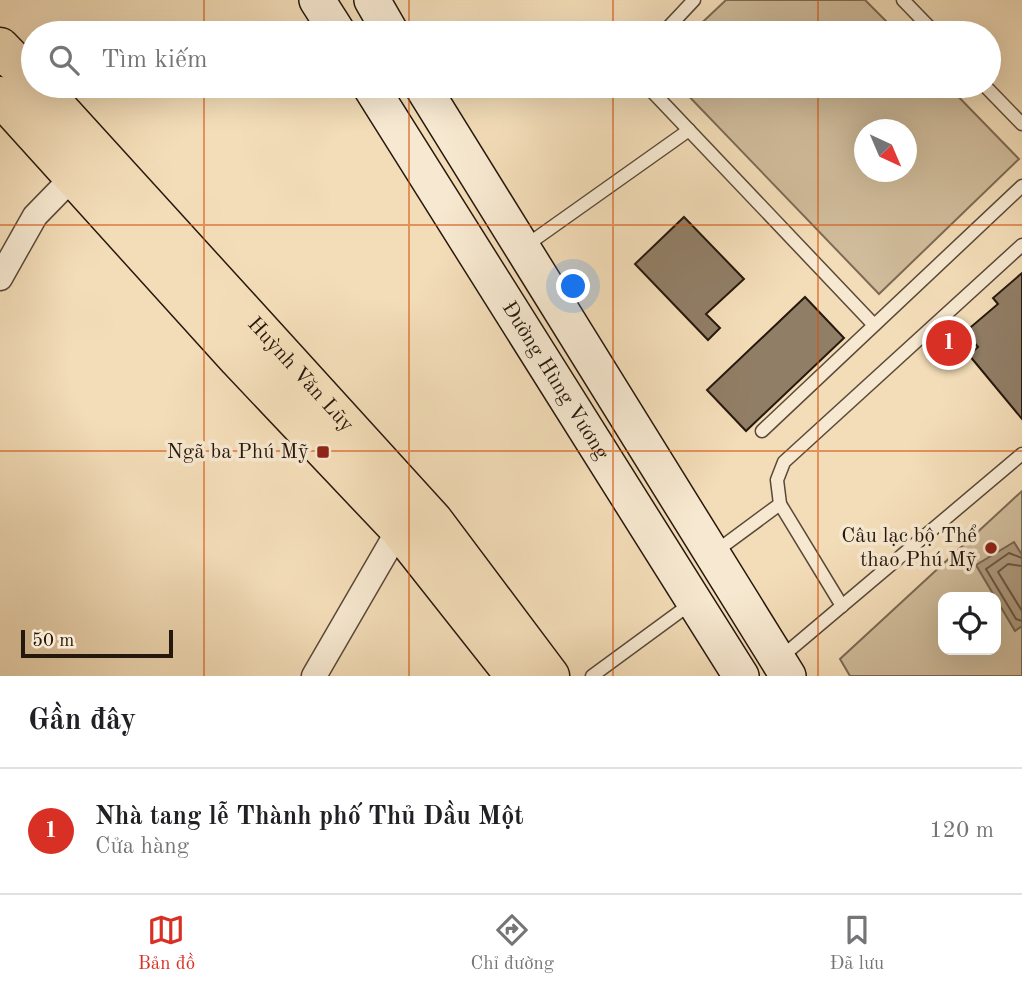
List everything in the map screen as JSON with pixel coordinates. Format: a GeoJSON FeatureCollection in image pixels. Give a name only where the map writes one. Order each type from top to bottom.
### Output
{"type":"FeatureCollection","features":[{"type":"Feature","properties":{"kind":"main road"},"geometry":{"type":"LineString","coordinates":[[317,0],[330,21]]}},
{"type":"Feature","properties":{"kind":"main road"},"geometry":{"type":"LineString","coordinates":[[372,0],[384,21]]}},
{"type":"Feature","properties":{"kind":"main road"},"geometry":{"type":"LineString","coordinates":[[0,47],[21,69]]}},
{"type":"Feature","properties":{"kind":"main road","name":"Huỳnh Văn Lũy"},"geometry":{"type":"LineString","coordinates":[[0,96],[238,359],[408,515],[515,676]]}},
{"type":"Feature","properties":{"kind":"main road","name":"Huỳnh Văn Lũy"},"geometry":{"type":"LineString","coordinates":[[48,98],[550,676]]}},
{"type":"Feature","properties":{"kind":"main road","name":"Đường Hùng Vương"},"geometry":{"type":"LineString","coordinates":[[378,98],[741,676]]}},
{"type":"Feature","properties":{"kind":"main road","name":"Đường Hùng Vương"},"geometry":{"type":"LineString","coordinates":[[429,98],[783,668]]}},
{"type":"Feature","properties":{"kind":"main road"},"geometry":{"type":"LineString","coordinates":[[686,590],[713,554]]}},
{"type":"Feature","properties":{"kind":"street"},"geometry":{"type":"LineString","coordinates":[[0,278],[35,216],[73,177]]}},
{"type":"Feature","properties":{"kind":"street"},"geometry":{"type":"LineString","coordinates":[[314,676],[408,515]]}},
{"type":"Feature","properties":{"kind":"lane"},"geometry":{"type":"LineString","coordinates":[[675,21],[695,0]]}},
{"type":"Feature","properties":{"kind":"lane"},"geometry":{"type":"LineString","coordinates":[[903,0],[923,21]]}},
{"type":"Feature","properties":{"kind":"lane"},"geometry":{"type":"LineString","coordinates":[[658,98],[874,325]]}},
{"type":"Feature","properties":{"kind":"lane"},"geometry":{"type":"LineString","coordinates":[[997,98],[1022,124]]}},
{"type":"Feature","properties":{"kind":"lane"},"geometry":{"type":"LineString","coordinates":[[523,248],[689,130]]}},
{"type":"Feature","properties":{"kind":"lane"},"geometry":{"type":"LineString","coordinates":[[762,431],[1022,186]]}},
{"type":"Feature","properties":{"kind":"lane"},"geometry":{"type":"LineString","coordinates":[[842,606],[779,504],[777,480],[790,454],[1022,244]]}},
{"type":"Feature","properties":{"kind":"lane"},"geometry":{"type":"LineString","coordinates":[[783,668],[842,606],[1022,454]]}},
{"type":"Feature","properties":{"kind":"lane"},"geometry":{"type":"LineString","coordinates":[[713,554],[779,504]]}},
{"type":"Feature","properties":{"kind":"lane"},"geometry":{"type":"LineString","coordinates":[[592,676],[686,590]]}},
{"type":"Feature","properties":{"kind":"shaded area"},"geometry":{"type":"Polygon","coordinates":[[[726,0],[865,0],[886,21],[704,21],[726,0]]]}},
{"type":"Feature","properties":{"kind":"shaded area"},"geometry":{"type":"Polygon","coordinates":[[[691,98],[960,98],[1019,159],[879,294],[691,98]]]}},
{"type":"Feature","properties":{"kind":"shaded area","name":"Câu lạc bộ Thể thao Phú Mỹ"},"geometry":{"type":"Polygon","coordinates":[[[1022,491],[1022,676],[850,676],[840,659],[1022,491]]]}},
{"type":"Feature","properties":{"kind":"water"},"geometry":{"type":"Polygon","coordinates":[[[1014,542],[1022,555],[1022,626],[1015,631],[1001,607],[1001,592],[992,592],[976,565],[1014,542]]]}},
{"type":"Feature","properties":{"kind":"building"},"geometry":{"type":"Polygon","coordinates":[[[684,217],[744,279],[706,314],[720,328],[708,340],[635,264],[684,217]]]}},
{"type":"Feature","properties":{"kind":"building"},"geometry":{"type":"Polygon","coordinates":[[[1022,273],[1022,419],[969,355],[978,347],[965,332],[998,304],[993,298],[1022,273]]]}},
{"type":"Feature","properties":{"kind":"building"},"geometry":{"type":"Polygon","coordinates":[[[805,297],[844,338],[746,431],[707,390],[805,297]]]}},
{"type":"Feature","properties":{"kind":"place","name":"Nhà tang lễ Thành phố Thủ Dầu Một"},"geometry":{"type":"Point","coordinates":[949,343]}},
{"type":"Feature","properties":{"kind":"place","name":"Ngã ba Phú Mỹ"},"geometry":{"type":"Point","coordinates":[323,452]}},
{"type":"Feature","properties":{"kind":"place","name":"Câu lạc bộ Thể thao Phú Mỹ"},"geometry":{"type":"Point","coordinates":[991,548]}}]}
